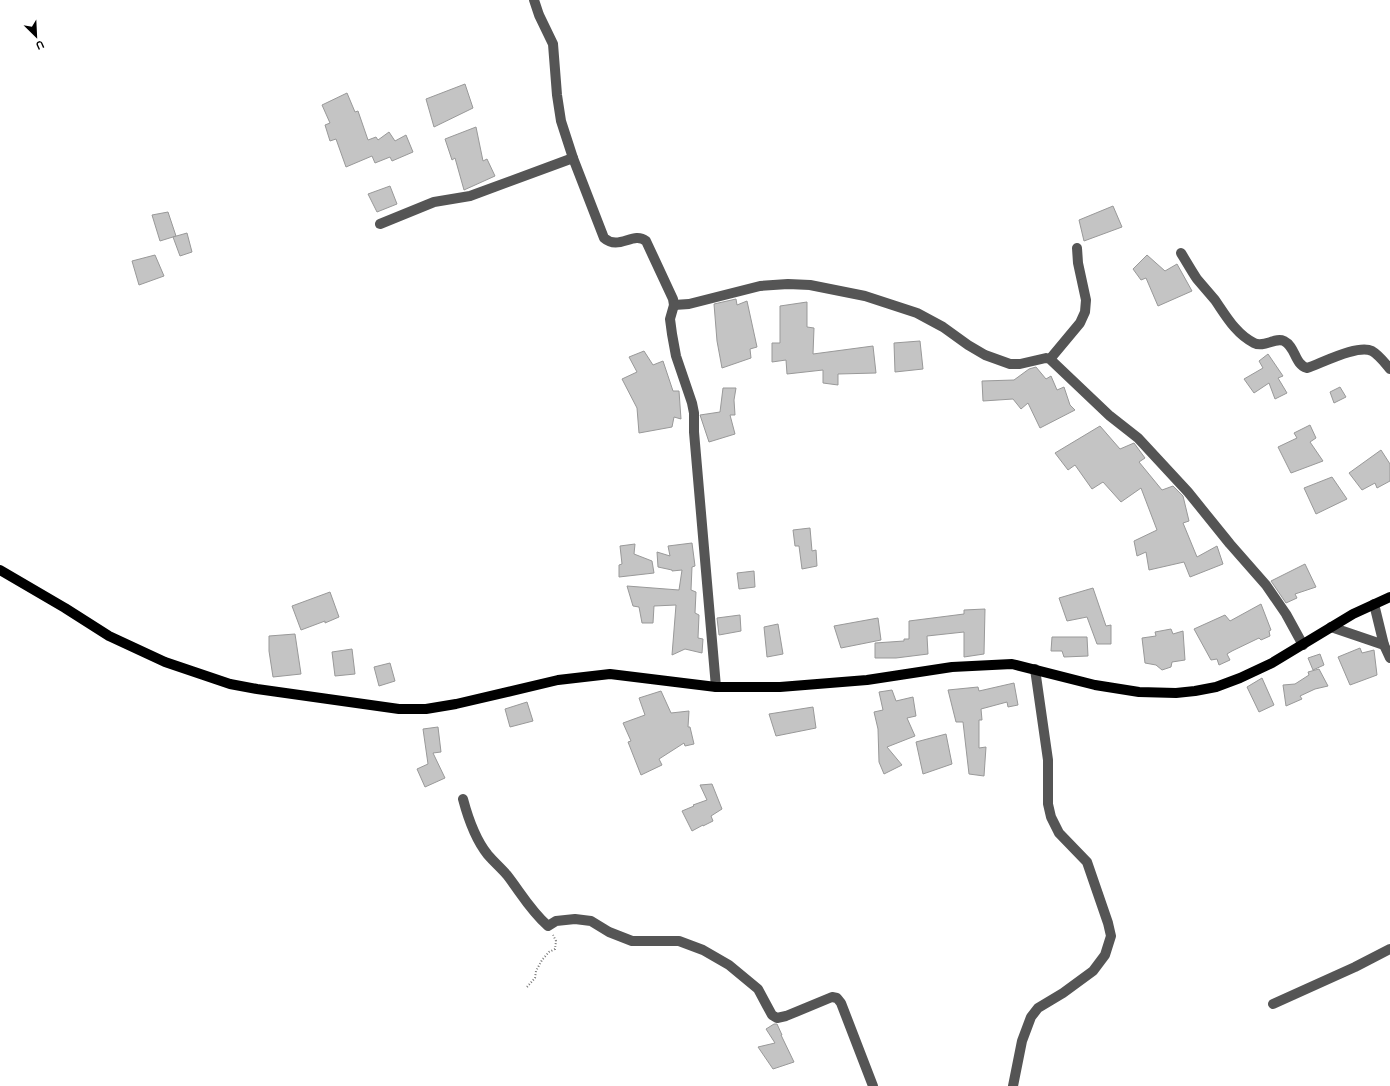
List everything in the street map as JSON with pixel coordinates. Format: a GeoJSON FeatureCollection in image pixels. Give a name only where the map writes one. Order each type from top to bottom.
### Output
{"type":"FeatureCollection","features":[{"type":"Feature","properties":{"kind":"main road"},"geometry":{"type":"LineString","coordinates":[[0,570],[65,608],[108,636],[165,662],[230,684],[399,709],[426,709],[456,704],[558,680],[610,674],[716,687],[780,687],[867,680],[965,666],[1012,664],[1103,686],[1139,692],[1176,693],[1195,691],[1216,687],[1272,664],[1330,627],[1353,614],[1390,597]]}},
{"type":"Feature","properties":{"kind":"street"},"geometry":{"type":"LineString","coordinates":[[534,0],[553,44],[561,121],[573,158],[604,238],[609,242],[616,244],[638,238],[642,238],[646,241],[673,298],[674,305],[670,319],[676,356],[694,413],[694,432],[716,687]]}},
{"type":"Feature","properties":{"kind":"street"},"geometry":{"type":"LineString","coordinates":[[380,224],[434,202],[470,196],[573,158]]}},
{"type":"Feature","properties":{"kind":"street"},"geometry":{"type":"LineString","coordinates":[[1050,359],[1080,322],[1085,312],[1086,300],[1078,264],[1077,248]]}},
{"type":"Feature","properties":{"kind":"street"},"geometry":{"type":"LineString","coordinates":[[1181,253],[1197,279],[1236,329],[1252,342],[1260,344],[1284,341],[1298,363],[1307,368],[1356,350],[1366,350],[1373,352],[1390,369]]}},
{"type":"Feature","properties":{"kind":"street"},"geometry":{"type":"LineString","coordinates":[[674,305],[689,304],[760,286],[788,284],[810,285],[865,296],[917,313],[943,327],[968,346],[985,355],[1010,364],[1020,364],[1046,358],[1050,359],[1110,416],[1138,438],[1188,492],[1230,544],[1266,585],[1286,614],[1303,645]]}},
{"type":"Feature","properties":{"kind":"street"},"geometry":{"type":"LineString","coordinates":[[1374,604],[1384,645],[1390,658]]}},
{"type":"Feature","properties":{"kind":"street"},"geometry":{"type":"LineString","coordinates":[[1330,627],[1384,645]]}},
{"type":"Feature","properties":{"kind":"street"},"geometry":{"type":"LineString","coordinates":[[1013,1086],[1022,1041],[1031,1017],[1038,1008],[1063,993],[1093,971],[1105,955],[1111,936],[1087,862],[1059,833],[1051,817],[1048,804],[1048,760],[1035,670]]}},
{"type":"Feature","properties":{"kind":"street"},"geometry":{"type":"LineString","coordinates":[[463,799],[466,814],[488,854],[506,874],[535,914],[548,926],[556,921],[575,919],[591,921],[609,932],[632,941],[680,941],[703,950],[729,965],[758,989],[772,1016],[777,1018],[786,1016],[832,997],[837,998],[841,1003],[873,1086]]}},
{"type":"Feature","properties":{"kind":"street"},"geometry":{"type":"LineString","coordinates":[[1273,1004],[1355,967],[1390,949]]}},
{"type":"Feature","properties":{"kind":"path"},"geometry":{"type":"LineString","coordinates":[[527,987],[535,978],[536,972],[542,960],[549,952],[555,949],[556,942],[548,926]]}},
{"type":"Feature","properties":{"kind":"building"},"geometry":{"type":"Polygon","coordinates":[[[465,84],[473,108],[434,127],[426,99],[465,84]]]}},
{"type":"Feature","properties":{"kind":"building"},"geometry":{"type":"Polygon","coordinates":[[[347,93],[355,112],[358,111],[368,140],[376,137],[378,140],[389,132],[395,141],[406,135],[413,152],[392,161],[390,157],[375,163],[372,156],[346,167],[336,139],[330,141],[325,125],[330,123],[322,105],[347,93]]]}},
{"type":"Feature","properties":{"kind":"building"},"geometry":{"type":"Polygon","coordinates":[[[476,127],[483,161],[487,159],[495,176],[464,190],[455,158],[452,160],[445,139],[476,127]]]}},
{"type":"Feature","properties":{"kind":"building"},"geometry":{"type":"Polygon","coordinates":[[[390,186],[397,204],[377,212],[368,194],[390,186]]]}},
{"type":"Feature","properties":{"kind":"building"},"geometry":{"type":"Polygon","coordinates":[[[1113,206],[1122,227],[1084,241],[1079,220],[1113,206]]]}},
{"type":"Feature","properties":{"kind":"building"},"geometry":{"type":"Polygon","coordinates":[[[168,212],[176,236],[160,241],[152,215],[168,212]]]}},
{"type":"Feature","properties":{"kind":"building"},"geometry":{"type":"Polygon","coordinates":[[[187,233],[192,252],[180,256],[173,237],[187,233]]]}},
{"type":"Feature","properties":{"kind":"building"},"geometry":{"type":"Polygon","coordinates":[[[155,255],[164,276],[139,285],[132,261],[155,255]]]}},
{"type":"Feature","properties":{"kind":"building"},"geometry":{"type":"Polygon","coordinates":[[[1147,255],[1165,271],[1177,264],[1192,291],[1158,306],[1146,278],[1141,280],[1133,269],[1147,255]]]}},
{"type":"Feature","properties":{"kind":"building"},"geometry":{"type":"Polygon","coordinates":[[[736,299],[737,305],[747,301],[757,347],[750,349],[751,358],[722,368],[717,341],[714,304],[736,299]]]}},
{"type":"Feature","properties":{"kind":"building"},"geometry":{"type":"Polygon","coordinates":[[[807,302],[807,327],[814,328],[813,354],[873,346],[876,373],[838,374],[838,385],[823,383],[823,370],[787,374],[786,360],[772,362],[772,343],[780,343],[780,306],[807,302]]]}},
{"type":"Feature","properties":{"kind":"building"},"geometry":{"type":"Polygon","coordinates":[[[920,341],[923,369],[895,372],[894,343],[920,341]]]}},
{"type":"Feature","properties":{"kind":"building"},"geometry":{"type":"Polygon","coordinates":[[[644,351],[653,365],[663,361],[673,391],[679,391],[681,419],[674,417],[672,427],[639,433],[637,408],[622,379],[637,372],[629,357],[644,351]]]}},
{"type":"Feature","properties":{"kind":"building"},"geometry":{"type":"Polygon","coordinates":[[[1268,354],[1283,376],[1278,378],[1287,393],[1275,399],[1269,383],[1254,393],[1244,379],[1263,368],[1259,361],[1268,354]]]}},
{"type":"Feature","properties":{"kind":"building"},"geometry":{"type":"Polygon","coordinates":[[[1036,367],[1046,379],[1051,376],[1057,390],[1064,387],[1070,405],[1075,410],[1040,428],[1028,403],[1021,409],[1013,399],[983,401],[982,381],[1014,380],[1029,369],[1036,367]]]}},
{"type":"Feature","properties":{"kind":"building"},"geometry":{"type":"Polygon","coordinates":[[[1340,387],[1346,397],[1334,403],[1330,392],[1340,387]]]}},
{"type":"Feature","properties":{"kind":"building"},"geometry":{"type":"Polygon","coordinates":[[[723,388],[736,388],[734,400],[735,415],[730,415],[735,434],[709,442],[700,415],[720,412],[723,388]]]}},
{"type":"Feature","properties":{"kind":"building"},"geometry":{"type":"Polygon","coordinates":[[[1310,425],[1316,438],[1310,442],[1323,461],[1291,473],[1278,447],[1297,438],[1294,433],[1310,425]]]}},
{"type":"Feature","properties":{"kind":"building"},"geometry":{"type":"Polygon","coordinates":[[[1100,426],[1120,449],[1134,443],[1145,458],[1139,462],[1162,490],[1173,486],[1183,496],[1189,521],[1183,523],[1197,557],[1217,546],[1223,564],[1190,577],[1184,562],[1149,570],[1146,552],[1137,556],[1134,541],[1157,530],[1141,488],[1121,502],[1103,482],[1092,489],[1075,465],[1068,470],[1055,453],[1100,426]]]}},
{"type":"Feature","properties":{"kind":"building"},"geometry":{"type":"Polygon","coordinates":[[[1381,450],[1390,464],[1390,481],[1377,488],[1375,483],[1362,490],[1349,473],[1381,450]]]}},
{"type":"Feature","properties":{"kind":"building"},"geometry":{"type":"Polygon","coordinates":[[[1332,477],[1347,499],[1316,514],[1304,488],[1332,477]]]}},
{"type":"Feature","properties":{"kind":"building"},"geometry":{"type":"Polygon","coordinates":[[[810,528],[812,551],[816,550],[817,566],[802,569],[799,546],[795,546],[793,530],[810,528]]]}},
{"type":"Feature","properties":{"kind":"building"},"geometry":{"type":"Polygon","coordinates":[[[692,543],[695,566],[692,567],[691,590],[696,592],[695,613],[699,615],[698,638],[703,639],[702,653],[685,649],[672,655],[676,605],[654,606],[653,623],[642,623],[639,607],[633,606],[627,586],[679,590],[682,570],[672,571],[658,567],[657,552],[670,556],[668,546],[692,543]]]}},
{"type":"Feature","properties":{"kind":"building"},"geometry":{"type":"Polygon","coordinates":[[[635,544],[634,554],[652,561],[654,573],[619,577],[619,565],[622,564],[620,546],[635,544]]]}},
{"type":"Feature","properties":{"kind":"building"},"geometry":{"type":"Polygon","coordinates":[[[1305,564],[1316,587],[1295,594],[1297,598],[1286,603],[1271,581],[1305,564]]]}},
{"type":"Feature","properties":{"kind":"building"},"geometry":{"type":"Polygon","coordinates":[[[754,571],[755,587],[739,589],[737,573],[754,571]]]}},
{"type":"Feature","properties":{"kind":"building"},"geometry":{"type":"Polygon","coordinates":[[[1093,588],[1106,626],[1111,625],[1111,644],[1097,644],[1087,617],[1067,621],[1059,598],[1093,588]]]}},
{"type":"Feature","properties":{"kind":"building"},"geometry":{"type":"Polygon","coordinates":[[[330,592],[339,617],[301,630],[292,606],[330,592]]]}},
{"type":"Feature","properties":{"kind":"building"},"geometry":{"type":"Polygon","coordinates":[[[1261,604],[1271,630],[1269,631],[1270,636],[1261,640],[1259,638],[1232,651],[1227,654],[1230,660],[1219,665],[1217,659],[1211,660],[1194,629],[1225,615],[1230,621],[1261,604]]]}},
{"type":"Feature","properties":{"kind":"building"},"geometry":{"type":"Polygon","coordinates":[[[985,609],[984,654],[964,657],[964,632],[927,636],[928,654],[896,658],[875,658],[875,643],[904,641],[904,639],[909,639],[909,621],[964,614],[964,610],[985,609]]]}},
{"type":"Feature","properties":{"kind":"building"},"geometry":{"type":"Polygon","coordinates":[[[740,615],[741,631],[719,635],[717,618],[740,615]]]}},
{"type":"Feature","properties":{"kind":"building"},"geometry":{"type":"Polygon","coordinates":[[[878,618],[881,640],[841,648],[834,626],[878,618]]]}},
{"type":"Feature","properties":{"kind":"building"},"geometry":{"type":"Polygon","coordinates":[[[778,624],[783,654],[767,657],[764,627],[778,624]]]}},
{"type":"Feature","properties":{"kind":"building"},"geometry":{"type":"Polygon","coordinates":[[[1171,629],[1173,634],[1183,631],[1185,660],[1172,662],[1171,667],[1162,670],[1156,665],[1145,663],[1142,638],[1156,636],[1155,632],[1171,629]]]}},
{"type":"Feature","properties":{"kind":"building"},"geometry":{"type":"Polygon","coordinates":[[[295,634],[301,674],[273,677],[269,651],[269,636],[295,634]]]}},
{"type":"Feature","properties":{"kind":"building"},"geometry":{"type":"Polygon","coordinates":[[[1052,637],[1087,637],[1088,656],[1064,657],[1062,651],[1051,651],[1052,637]]]}},
{"type":"Feature","properties":{"kind":"building"},"geometry":{"type":"Polygon","coordinates":[[[1360,648],[1362,653],[1374,650],[1377,675],[1350,685],[1338,657],[1360,648]]]}},
{"type":"Feature","properties":{"kind":"building"},"geometry":{"type":"Polygon","coordinates":[[[352,649],[355,674],[335,676],[332,652],[352,649]]]}},
{"type":"Feature","properties":{"kind":"building"},"geometry":{"type":"Polygon","coordinates":[[[1320,654],[1324,665],[1313,670],[1308,658],[1320,654]]]}},
{"type":"Feature","properties":{"kind":"building"},"geometry":{"type":"Polygon","coordinates":[[[390,663],[395,681],[379,686],[374,667],[390,663]]]}},
{"type":"Feature","properties":{"kind":"building"},"geometry":{"type":"Polygon","coordinates":[[[1319,669],[1328,686],[1315,689],[1300,696],[1302,699],[1286,706],[1283,685],[1295,684],[1309,675],[1308,672],[1319,669]]]}},
{"type":"Feature","properties":{"kind":"building"},"geometry":{"type":"Polygon","coordinates":[[[1262,678],[1274,705],[1259,712],[1247,687],[1262,678]]]}},
{"type":"Feature","properties":{"kind":"building"},"geometry":{"type":"Polygon","coordinates":[[[1014,683],[1018,705],[1008,707],[1007,702],[981,709],[982,720],[979,720],[979,748],[986,747],[984,776],[969,774],[963,722],[956,722],[948,690],[978,687],[979,691],[1014,683]]]}},
{"type":"Feature","properties":{"kind":"building"},"geometry":{"type":"Polygon","coordinates":[[[892,690],[896,701],[913,697],[916,716],[907,718],[915,736],[887,747],[902,765],[884,774],[879,762],[878,729],[874,712],[883,710],[879,692],[892,690]]]}},
{"type":"Feature","properties":{"kind":"building"},"geometry":{"type":"Polygon","coordinates":[[[661,691],[671,713],[689,711],[688,727],[690,727],[694,744],[685,746],[684,743],[659,759],[662,765],[641,775],[628,742],[631,741],[623,723],[645,715],[639,698],[661,691]]]}},
{"type":"Feature","properties":{"kind":"building"},"geometry":{"type":"Polygon","coordinates":[[[527,702],[533,721],[510,727],[505,709],[527,702]]]}},
{"type":"Feature","properties":{"kind":"building"},"geometry":{"type":"Polygon","coordinates":[[[813,707],[816,728],[776,736],[769,714],[813,707]]]}},
{"type":"Feature","properties":{"kind":"building"},"geometry":{"type":"Polygon","coordinates":[[[438,727],[441,752],[433,753],[445,778],[425,787],[417,769],[428,764],[423,729],[438,727]]]}},
{"type":"Feature","properties":{"kind":"building"},"geometry":{"type":"Polygon","coordinates":[[[946,734],[952,764],[923,774],[916,742],[946,734]]]}},
{"type":"Feature","properties":{"kind":"building"},"geometry":{"type":"Polygon","coordinates":[[[712,784],[722,809],[711,816],[713,821],[692,831],[682,811],[707,800],[700,785],[712,784]]]}},
{"type":"Feature","properties":{"kind":"building"},"geometry":{"type":"Polygon","coordinates":[[[774,1024],[777,1024],[794,1062],[773,1069],[758,1047],[775,1043],[766,1029],[774,1024]]]}}]}
